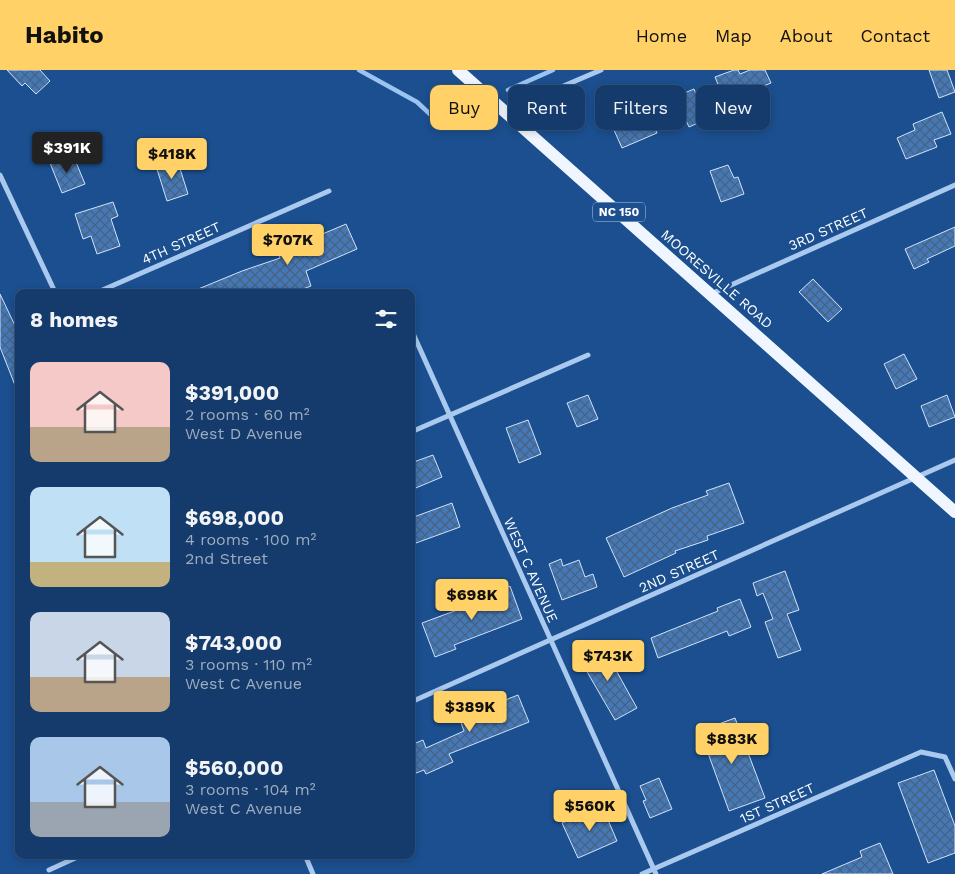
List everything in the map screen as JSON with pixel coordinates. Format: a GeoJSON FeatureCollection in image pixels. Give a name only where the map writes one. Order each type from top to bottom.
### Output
{"type":"FeatureCollection","features":[{"type":"Feature","properties":{"kind":"main road","name":"MOORESVILLE ROAD"},"geometry":{"type":"LineString","coordinates":[[458,70],[955,512]]}},
{"type":"Feature","properties":{"kind":"street"},"geometry":{"type":"LineString","coordinates":[[506,111],[601,70]]}},
{"type":"Feature","properties":{"kind":"street"},"geometry":{"type":"LineString","coordinates":[[0,175],[54,289]]}},
{"type":"Feature","properties":{"kind":"street","name":"3RD STREET"},"geometry":{"type":"LineString","coordinates":[[711,294],[955,185]]}},
{"type":"Feature","properties":{"kind":"street","name":"4TH STREET"},"geometry":{"type":"LineString","coordinates":[[105,289],[328,190]]}},
{"type":"Feature","properties":{"kind":"street","name":"WEST C AVENUE"},"geometry":{"type":"LineString","coordinates":[[415,338],[654,871]]}},
{"type":"Feature","properties":{"kind":"street"},"geometry":{"type":"LineString","coordinates":[[415,430],[588,355]]}},
{"type":"Feature","properties":{"kind":"street","name":"2ND STREET"},"geometry":{"type":"LineString","coordinates":[[415,700],[955,460]]}},
{"type":"Feature","properties":{"kind":"street","name":"1ST STREET"},"geometry":{"type":"LineString","coordinates":[[642,874],[654,871],[921,752],[945,757],[955,779]]}},
{"type":"Feature","properties":{"kind":"street"},"geometry":{"type":"LineString","coordinates":[[50,870],[73,859]]}},
{"type":"Feature","properties":{"kind":"street"},"geometry":{"type":"LineString","coordinates":[[307,859],[313,874]]}},
{"type":"Feature","properties":{"kind":"building"},"geometry":{"type":"Polygon","coordinates":[[[7,70],[40,70],[50,81],[36,94],[25,83],[22,86],[7,70]]]}},
{"type":"Feature","properties":{"kind":"building"},"geometry":{"type":"Polygon","coordinates":[[[734,70],[738,70],[740,74],[750,70],[765,70],[771,83],[766,85],[718,85],[715,77],[734,70]]]}},
{"type":"Feature","properties":{"kind":"building"},"geometry":{"type":"Polygon","coordinates":[[[929,70],[947,70],[955,92],[939,98],[929,70]]]}},
{"type":"Feature","properties":{"kind":"building"},"geometry":{"type":"Polygon","coordinates":[[[694,89],[696,94],[696,124],[689,127],[686,121],[686,92],[694,89]]]}},
{"type":"Feature","properties":{"kind":"building"},"geometry":{"type":"Polygon","coordinates":[[[942,112],[951,134],[934,140],[937,147],[906,159],[897,138],[915,130],[913,124],[942,112]]]}},
{"type":"Feature","properties":{"kind":"building"},"geometry":{"type":"Polygon","coordinates":[[[614,130],[656,130],[657,133],[622,148],[614,130]]]}},
{"type":"Feature","properties":{"kind":"building"},"geometry":{"type":"Polygon","coordinates":[[[73,155],[85,184],[62,193],[50,163],[73,155]]]}},
{"type":"Feature","properties":{"kind":"building"},"geometry":{"type":"Polygon","coordinates":[[[177,159],[188,194],[167,201],[156,166],[177,159]]]}},
{"type":"Feature","properties":{"kind":"building"},"geometry":{"type":"Polygon","coordinates":[[[728,165],[734,178],[738,177],[744,194],[721,202],[710,171],[728,165]]]}},
{"type":"Feature","properties":{"kind":"building"},"geometry":{"type":"Polygon","coordinates":[[[113,202],[118,216],[111,219],[120,246],[97,254],[91,236],[83,239],[75,214],[113,202]]]}},
{"type":"Feature","properties":{"kind":"building"},"geometry":{"type":"Polygon","coordinates":[[[346,224],[357,249],[306,271],[311,286],[303,289],[198,289],[280,258],[278,253],[346,224]]]}},
{"type":"Feature","properties":{"kind":"building"},"geometry":{"type":"Polygon","coordinates":[[[955,227],[955,246],[927,259],[929,262],[914,269],[905,249],[955,227]]]}},
{"type":"Feature","properties":{"kind":"building"},"geometry":{"type":"Polygon","coordinates":[[[813,279],[842,309],[828,322],[799,292],[813,279]]]}},
{"type":"Feature","properties":{"kind":"building"},"geometry":{"type":"Polygon","coordinates":[[[0,294],[15,326],[15,385],[0,347],[0,294]]]}},
{"type":"Feature","properties":{"kind":"building"},"geometry":{"type":"Polygon","coordinates":[[[904,354],[917,379],[896,389],[884,364],[904,354]]]}},
{"type":"Feature","properties":{"kind":"building"},"geometry":{"type":"Polygon","coordinates":[[[588,395],[598,419],[577,427],[567,403],[588,395]]]}},
{"type":"Feature","properties":{"kind":"building"},"geometry":{"type":"Polygon","coordinates":[[[947,395],[955,417],[929,427],[921,406],[947,395]]]}},
{"type":"Feature","properties":{"kind":"building"},"geometry":{"type":"Polygon","coordinates":[[[528,420],[541,454],[519,463],[506,428],[528,420]]]}},
{"type":"Feature","properties":{"kind":"building"},"geometry":{"type":"Polygon","coordinates":[[[433,455],[442,477],[415,488],[415,462],[433,455]]]}},
{"type":"Feature","properties":{"kind":"building"},"geometry":{"type":"Polygon","coordinates":[[[729,483],[744,523],[707,536],[708,540],[675,551],[676,553],[624,577],[606,538],[672,508],[708,495],[706,491],[729,483]]]}},
{"type":"Feature","properties":{"kind":"building"},"geometry":{"type":"Polygon","coordinates":[[[452,503],[460,527],[416,543],[415,517],[452,503]]]}},
{"type":"Feature","properties":{"kind":"building"},"geometry":{"type":"Polygon","coordinates":[[[561,559],[563,566],[579,560],[585,577],[593,574],[597,587],[562,600],[549,564],[561,559]]]}},
{"type":"Feature","properties":{"kind":"building"},"geometry":{"type":"Polygon","coordinates":[[[785,571],[799,610],[787,614],[801,650],[778,658],[765,622],[773,619],[763,593],[757,596],[753,583],[785,571]]]}},
{"type":"Feature","properties":{"kind":"building"},"geometry":{"type":"Polygon","coordinates":[[[510,586],[522,619],[454,645],[456,649],[435,657],[422,623],[487,599],[486,595],[510,586]]]}},
{"type":"Feature","properties":{"kind":"building"},"geometry":{"type":"Polygon","coordinates":[[[740,599],[751,627],[729,636],[727,631],[658,658],[651,638],[718,611],[717,608],[740,599]]]}},
{"type":"Feature","properties":{"kind":"building"},"geometry":{"type":"Polygon","coordinates":[[[602,645],[637,708],[615,720],[579,658],[602,645]]]}},
{"type":"Feature","properties":{"kind":"building"},"geometry":{"type":"Polygon","coordinates":[[[518,695],[529,722],[449,754],[453,762],[426,774],[424,770],[415,773],[415,743],[423,740],[426,748],[464,731],[457,712],[482,702],[485,708],[518,695]]]}},
{"type":"Feature","properties":{"kind":"building"},"geometry":{"type":"Polygon","coordinates":[[[735,718],[765,798],[729,811],[700,731],[735,718]]]}},
{"type":"Feature","properties":{"kind":"building"},"geometry":{"type":"Polygon","coordinates":[[[934,770],[955,826],[955,853],[928,863],[898,783],[934,770]]]}},
{"type":"Feature","properties":{"kind":"building"},"geometry":{"type":"Polygon","coordinates":[[[659,778],[672,809],[650,818],[643,801],[646,800],[640,786],[659,778]]]}},
{"type":"Feature","properties":{"kind":"building"},"geometry":{"type":"Polygon","coordinates":[[[602,806],[617,841],[578,858],[562,823],[602,806]]]}},
{"type":"Feature","properties":{"kind":"building"},"geometry":{"type":"Polygon","coordinates":[[[880,843],[893,874],[822,874],[862,857],[860,851],[880,843]]]}},
{"type":"Feature","properties":{"kind":"waterway"},"geometry":{"type":"LineString","coordinates":[[359,70],[417,102],[430,114]]}},
{"type":"Feature","properties":{"kind":"waterway"},"geometry":{"type":"LineString","coordinates":[[519,85],[553,70]]}}]}
